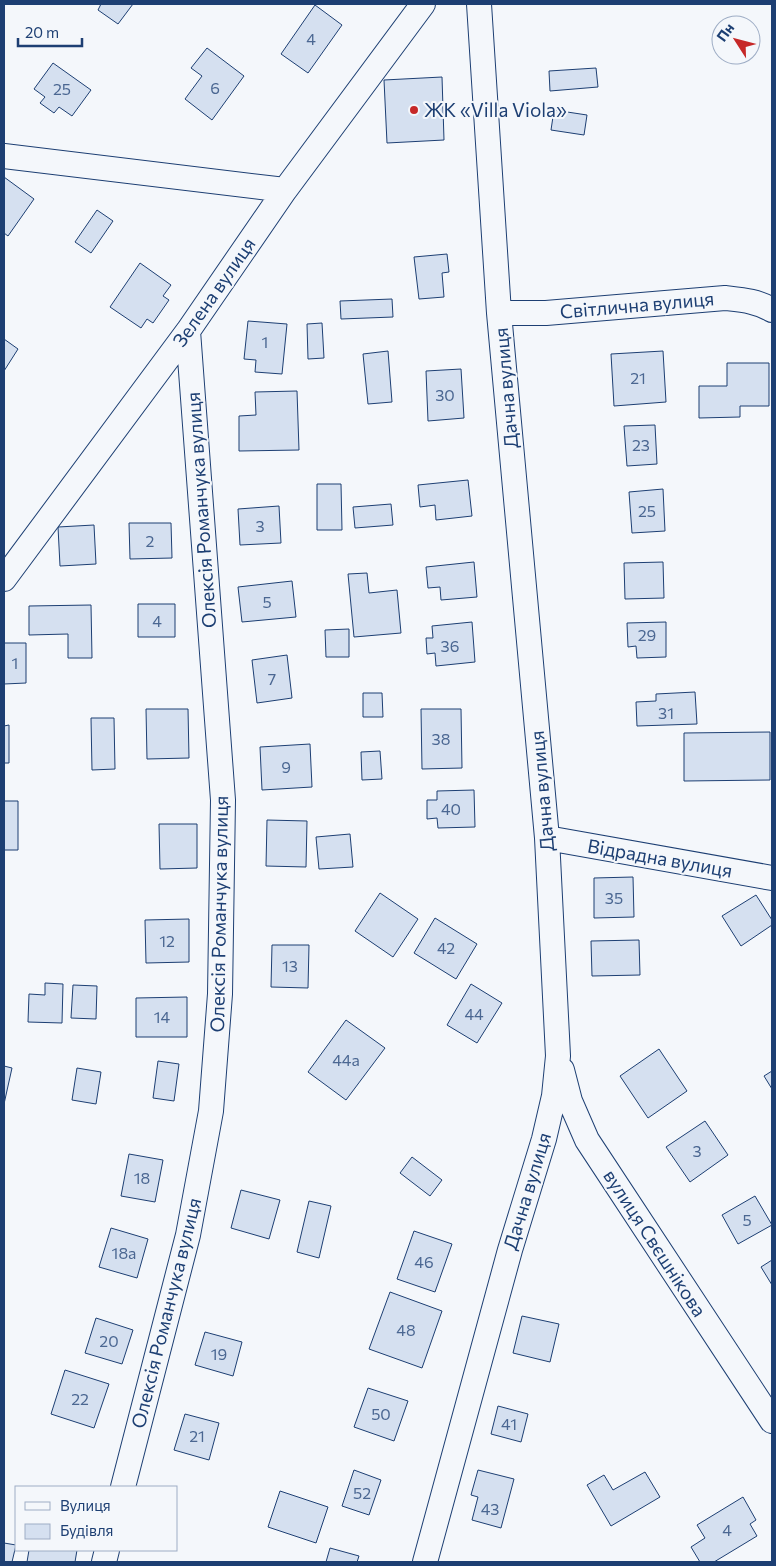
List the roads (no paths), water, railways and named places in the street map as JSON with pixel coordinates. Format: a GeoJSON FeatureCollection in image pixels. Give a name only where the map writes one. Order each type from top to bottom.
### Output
{"type":"FeatureCollection","features":[{"type":"Feature","properties":{"kind":"street","name":"Зелена вулиця"},"geometry":{"type":"LineString","coordinates":[[4,579],[188,331],[285,190],[423,4]]}},
{"type":"Feature","properties":{"kind":"street","name":"Дачна вулиця"},"geometry":{"type":"LineString","coordinates":[[425,1562],[510,1250],[544,1138],[554,1096],[558,1056],[547,838],[500,313],[479,4]]}},
{"type":"Feature","properties":{"kind":"street"},"geometry":{"type":"LineString","coordinates":[[4,156],[285,190]]}},
{"type":"Feature","properties":{"kind":"street","name":"Світлична вулиця"},"geometry":{"type":"LineString","coordinates":[[500,313],[546,313],[725,298],[746,300],[761,304],[772,310]]}},
{"type":"Feature","properties":{"kind":"street","name":"Олексія Романчука вулиця"},"geometry":{"type":"LineString","coordinates":[[123,1486],[188,1235],[211,1111],[220,994],[223,800],[188,331]]}},
{"type":"Feature","properties":{"kind":"street","name":"Відрадна вулиця"},"geometry":{"type":"LineString","coordinates":[[547,838],[772,878]]}},
{"type":"Feature","properties":{"kind":"street","name":"вулиця Свєшнікова"},"geometry":{"type":"LineString","coordinates":[[558,1056],[570,1101],[587,1140],[772,1421]]}},
{"type":"Feature","properties":{"kind":"place","name":"ЖК «Villa Viola»"},"geometry":{"type":"Point","coordinates":[414,110]}}]}
